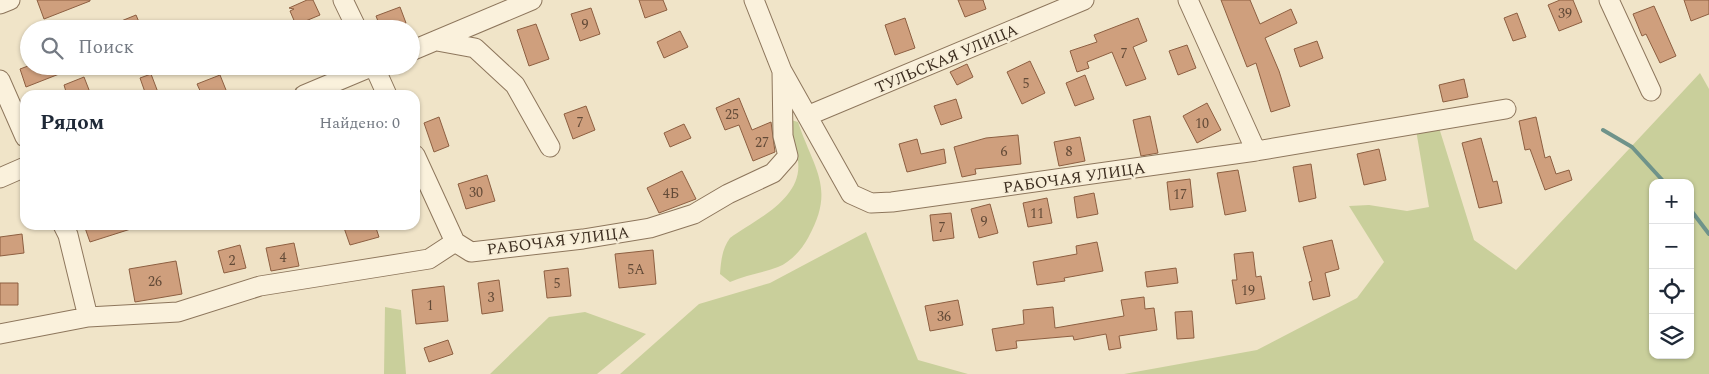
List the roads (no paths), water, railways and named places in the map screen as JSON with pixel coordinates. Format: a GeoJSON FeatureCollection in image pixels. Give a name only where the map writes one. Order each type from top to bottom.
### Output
{"type":"FeatureCollection","features":[{"type":"Feature","properties":{"kind":"street"},"geometry":{"type":"LineString","coordinates":[[0,4],[10,0]]}},
{"type":"Feature","properties":{"kind":"street"},"geometry":{"type":"LineString","coordinates":[[343,0],[353,20]]}},
{"type":"Feature","properties":{"kind":"street"},"geometry":{"type":"LineString","coordinates":[[420,48],[532,0]]}},
{"type":"Feature","properties":{"kind":"street"},"geometry":{"type":"LineString","coordinates":[[754,0],[782,71]]}},
{"type":"Feature","properties":{"kind":"street","name":"ТУЛЬСКАЯ УЛИЦА"},"geometry":{"type":"LineString","coordinates":[[807,116],[1084,0]]}},
{"type":"Feature","properties":{"kind":"street"},"geometry":{"type":"LineString","coordinates":[[1188,0],[1256,151]]}},
{"type":"Feature","properties":{"kind":"street"},"geometry":{"type":"LineString","coordinates":[[1615,2],[1651,91]]}},
{"type":"Feature","properties":{"kind":"street"},"geometry":{"type":"LineString","coordinates":[[437,41],[475,48],[515,85],[550,147]]}},
{"type":"Feature","properties":{"kind":"street","name":"РАБОЧАЯ УЛИЦА"},"geometry":{"type":"LineString","coordinates":[[782,71],[851,194],[871,203],[892,202],[1256,151],[1506,109]]}},
{"type":"Feature","properties":{"kind":"street","name":"РАБОЧАЯ УЛИЦА"},"geometry":{"type":"LineString","coordinates":[[456,242],[471,252],[583,240],[650,228],[694,214],[728,194],[774,173],[788,156],[784,136],[782,71]]}},
{"type":"Feature","properties":{"kind":"street"},"geometry":{"type":"LineString","coordinates":[[316,90],[352,75]]}},
{"type":"Feature","properties":{"kind":"street"},"geometry":{"type":"LineString","coordinates":[[377,75],[385,90]]}},
{"type":"Feature","properties":{"kind":"street"},"geometry":{"type":"LineString","coordinates":[[0,80],[20,126]]}},
{"type":"Feature","properties":{"kind":"street"},"geometry":{"type":"LineString","coordinates":[[0,334],[88,317],[178,312],[260,286],[429,259],[456,242],[420,166]]}},
{"type":"Feature","properties":{"kind":"street"},"geometry":{"type":"LineString","coordinates":[[0,178],[20,169]]}},
{"type":"Feature","properties":{"kind":"street"},"geometry":{"type":"LineString","coordinates":[[64,230],[88,317]]}},
{"type":"Feature","properties":{"kind":"waterway"},"geometry":{"type":"LineString","coordinates":[[1603,130],[1632,147],[1661,179]]}},
{"type":"Feature","properties":{"kind":"waterway"},"geometry":{"type":"LineString","coordinates":[[1694,214],[1709,234]]}}]}
